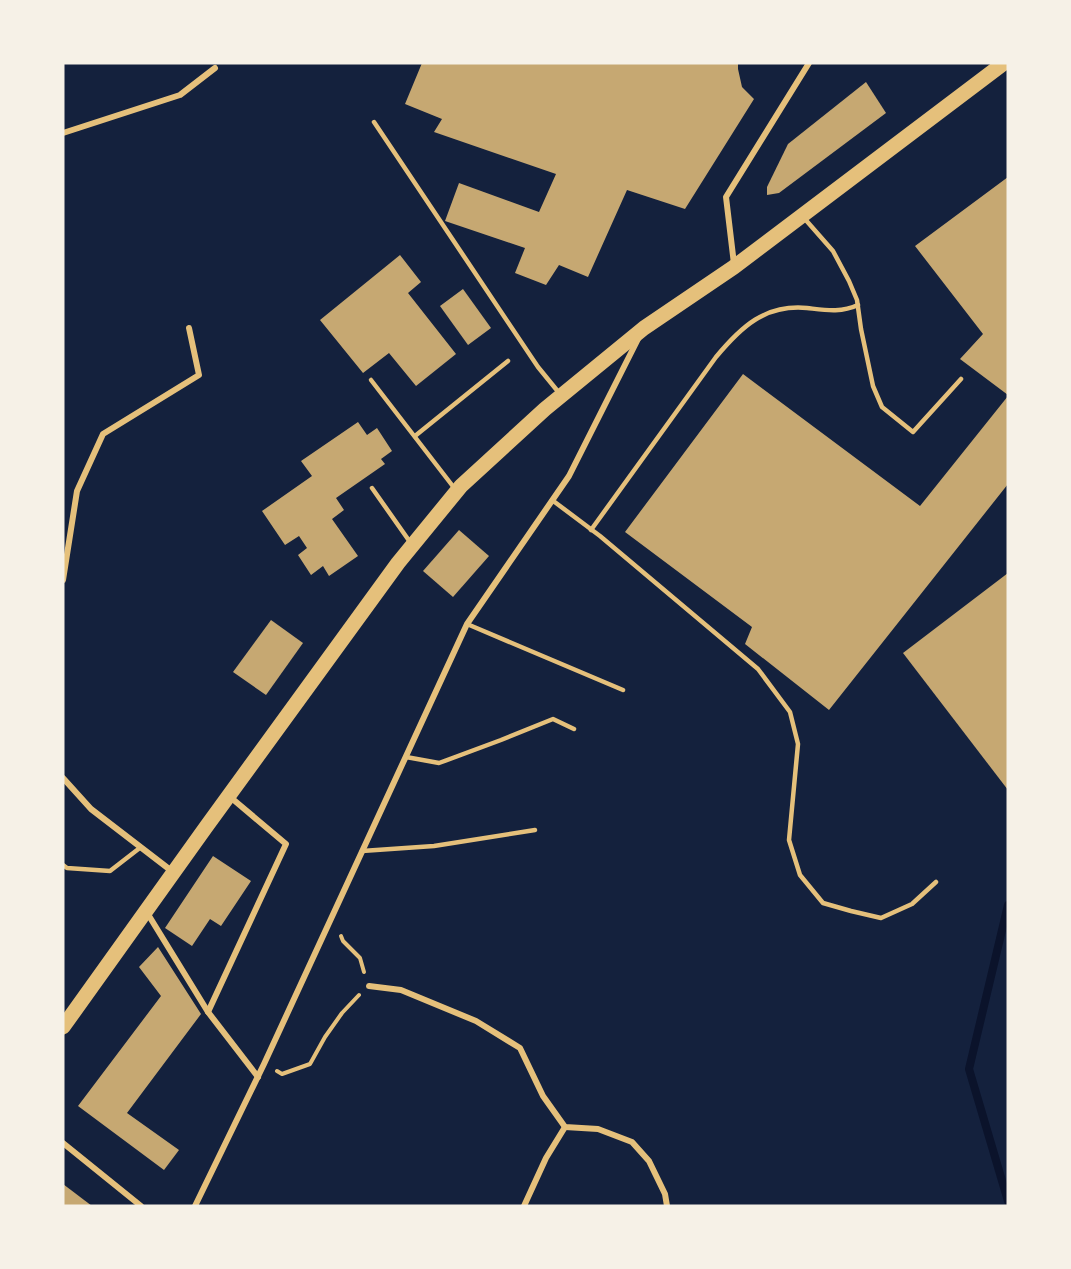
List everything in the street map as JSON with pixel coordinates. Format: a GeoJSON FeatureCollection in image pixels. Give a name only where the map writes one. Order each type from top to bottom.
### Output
{"type":"FeatureCollection","features":[{"type":"Feature","properties":{"kind":"main road"},"geometry":{"type":"LineString","coordinates":[[63,1027],[391,573],[457,491],[561,396],[644,328],[734,267],[1004,63]]}},
{"type":"Feature","properties":{"kind":"street"},"geometry":{"type":"LineString","coordinates":[[734,267],[726,197],[808,63]]}},
{"type":"Feature","properties":{"kind":"street"},"geometry":{"type":"LineString","coordinates":[[63,133],[180,95],[216,66]]}},
{"type":"Feature","properties":{"kind":"street"},"geometry":{"type":"LineString","coordinates":[[63,579],[77,491],[104,434],[199,375],[189,328]]}},
{"type":"Feature","properties":{"kind":"street"},"geometry":{"type":"LineString","coordinates":[[195,1206],[258,1077],[467,624],[569,476],[644,328]]}},
{"type":"Feature","properties":{"kind":"street"},"geometry":{"type":"LineString","coordinates":[[63,778],[91,809],[174,872]]}},
{"type":"Feature","properties":{"kind":"street"},"geometry":{"type":"LineString","coordinates":[[208,1012],[286,844],[229,796]]}},
{"type":"Feature","properties":{"kind":"street"},"geometry":{"type":"LineString","coordinates":[[146,910],[208,1012],[258,1077]]}},
{"type":"Feature","properties":{"kind":"street"},"geometry":{"type":"LineString","coordinates":[[369,986],[401,990],[476,1022],[520,1048],[543,1096],[565,1127],[598,1130],[632,1142],[649,1161],[665,1194],[667,1206]]}},
{"type":"Feature","properties":{"kind":"street"},"geometry":{"type":"LineString","coordinates":[[524,1206],[546,1158],[565,1127]]}},
{"type":"Feature","properties":{"kind":"street"},"geometry":{"type":"LineString","coordinates":[[63,1143],[141,1206]]}},
{"type":"Feature","properties":{"kind":"lane"},"geometry":{"type":"LineString","coordinates":[[374,122],[538,367],[561,396]]}},
{"type":"Feature","properties":{"kind":"lane"},"geometry":{"type":"LineString","coordinates":[[802,216],[833,252],[857,300],[873,386],[882,407],[913,432],[961,379]]}},
{"type":"Feature","properties":{"kind":"lane"},"geometry":{"type":"LineString","coordinates":[[591,530],[716,357],[743,327],[766,313],[778,309],[793,307],[839,311],[858,305]]}},
{"type":"Feature","properties":{"kind":"lane"},"geometry":{"type":"LineString","coordinates":[[415,436],[508,361]]}},
{"type":"Feature","properties":{"kind":"lane"},"geometry":{"type":"LineString","coordinates":[[371,380],[457,491]]}},
{"type":"Feature","properties":{"kind":"lane"},"geometry":{"type":"LineString","coordinates":[[372,488],[412,546]]}},
{"type":"Feature","properties":{"kind":"lane"},"geometry":{"type":"LineString","coordinates":[[552,500],[758,669],[790,712],[798,744],[789,840],[801,874],[823,903],[881,918],[912,904],[936,882]]}},
{"type":"Feature","properties":{"kind":"lane"},"geometry":{"type":"LineString","coordinates":[[467,624],[623,690]]}},
{"type":"Feature","properties":{"kind":"lane"},"geometry":{"type":"LineString","coordinates":[[406,756],[439,763],[553,719],[574,729]]}},
{"type":"Feature","properties":{"kind":"lane"},"geometry":{"type":"LineString","coordinates":[[362,851],[434,846],[535,830]]}},
{"type":"Feature","properties":{"kind":"lane"},"geometry":{"type":"LineString","coordinates":[[63,865],[67,868],[110,871],[141,847]]}},
{"type":"Feature","properties":{"kind":"path"},"geometry":{"type":"LineString","coordinates":[[264,1064],[282,1074],[310,1064],[342,1013],[369,986],[360,958],[343,941],[333,916]]}},
{"type":"Feature","properties":{"kind":"building"},"geometry":{"type":"Polygon","coordinates":[[[422,63],[738,63],[742,87],[754,99],[685,209],[627,190],[588,277],[559,265],[546,285],[515,273],[525,248],[445,221],[459,183],[539,212],[556,174],[434,132],[442,119],[405,104],[422,63]]]}},
{"type":"Feature","properties":{"kind":"building"},"geometry":{"type":"Polygon","coordinates":[[[866,82],[886,113],[779,193],[767,195],[767,187],[788,144],[866,82]]]}},
{"type":"Feature","properties":{"kind":"building"},"geometry":{"type":"Polygon","coordinates":[[[1008,177],[1008,395],[960,359],[983,334],[915,246],[1008,177]]]}},
{"type":"Feature","properties":{"kind":"building"},"geometry":{"type":"Polygon","coordinates":[[[400,255],[421,282],[408,293],[456,354],[416,386],[389,353],[363,373],[320,320],[400,255]]]}},
{"type":"Feature","properties":{"kind":"building"},"geometry":{"type":"Polygon","coordinates":[[[463,289],[491,328],[468,345],[440,306],[463,289]]]}},
{"type":"Feature","properties":{"kind":"building"},"geometry":{"type":"Polygon","coordinates":[[[743,374],[920,506],[1008,396],[1008,484],[829,710],[745,644],[752,627],[625,532],[743,374]]]}},
{"type":"Feature","properties":{"kind":"building"},"geometry":{"type":"Polygon","coordinates":[[[358,422],[367,435],[377,428],[392,451],[381,459],[385,464],[336,498],[344,510],[332,519],[358,556],[329,576],[323,566],[311,575],[298,555],[307,548],[299,536],[285,545],[262,511],[312,476],[301,461],[358,422]]]}},
{"type":"Feature","properties":{"kind":"building"},"geometry":{"type":"Polygon","coordinates":[[[459,530],[489,556],[453,597],[423,571],[459,530]]]}},
{"type":"Feature","properties":{"kind":"building"},"geometry":{"type":"Polygon","coordinates":[[[1008,573],[1008,790],[903,653],[1008,573]]]}},
{"type":"Feature","properties":{"kind":"building"},"geometry":{"type":"Polygon","coordinates":[[[271,620],[303,643],[266,695],[233,672],[271,620]]]}},
{"type":"Feature","properties":{"kind":"building"},"geometry":{"type":"Polygon","coordinates":[[[213,856],[251,881],[221,926],[210,919],[192,946],[165,928],[213,856]]]}},
{"type":"Feature","properties":{"kind":"building"},"geometry":{"type":"Polygon","coordinates":[[[158,947],[201,1014],[127,1113],[179,1150],[164,1170],[78,1106],[161,996],[139,967],[158,947]]]}},
{"type":"Feature","properties":{"kind":"building"},"geometry":{"type":"Polygon","coordinates":[[[63,1184],[92,1206],[63,1206],[63,1184]]]}},
{"type":"Feature","properties":{"kind":"waterway"},"geometry":{"type":"LineString","coordinates":[[1008,905],[969,1069],[1008,1201]]}}]}
